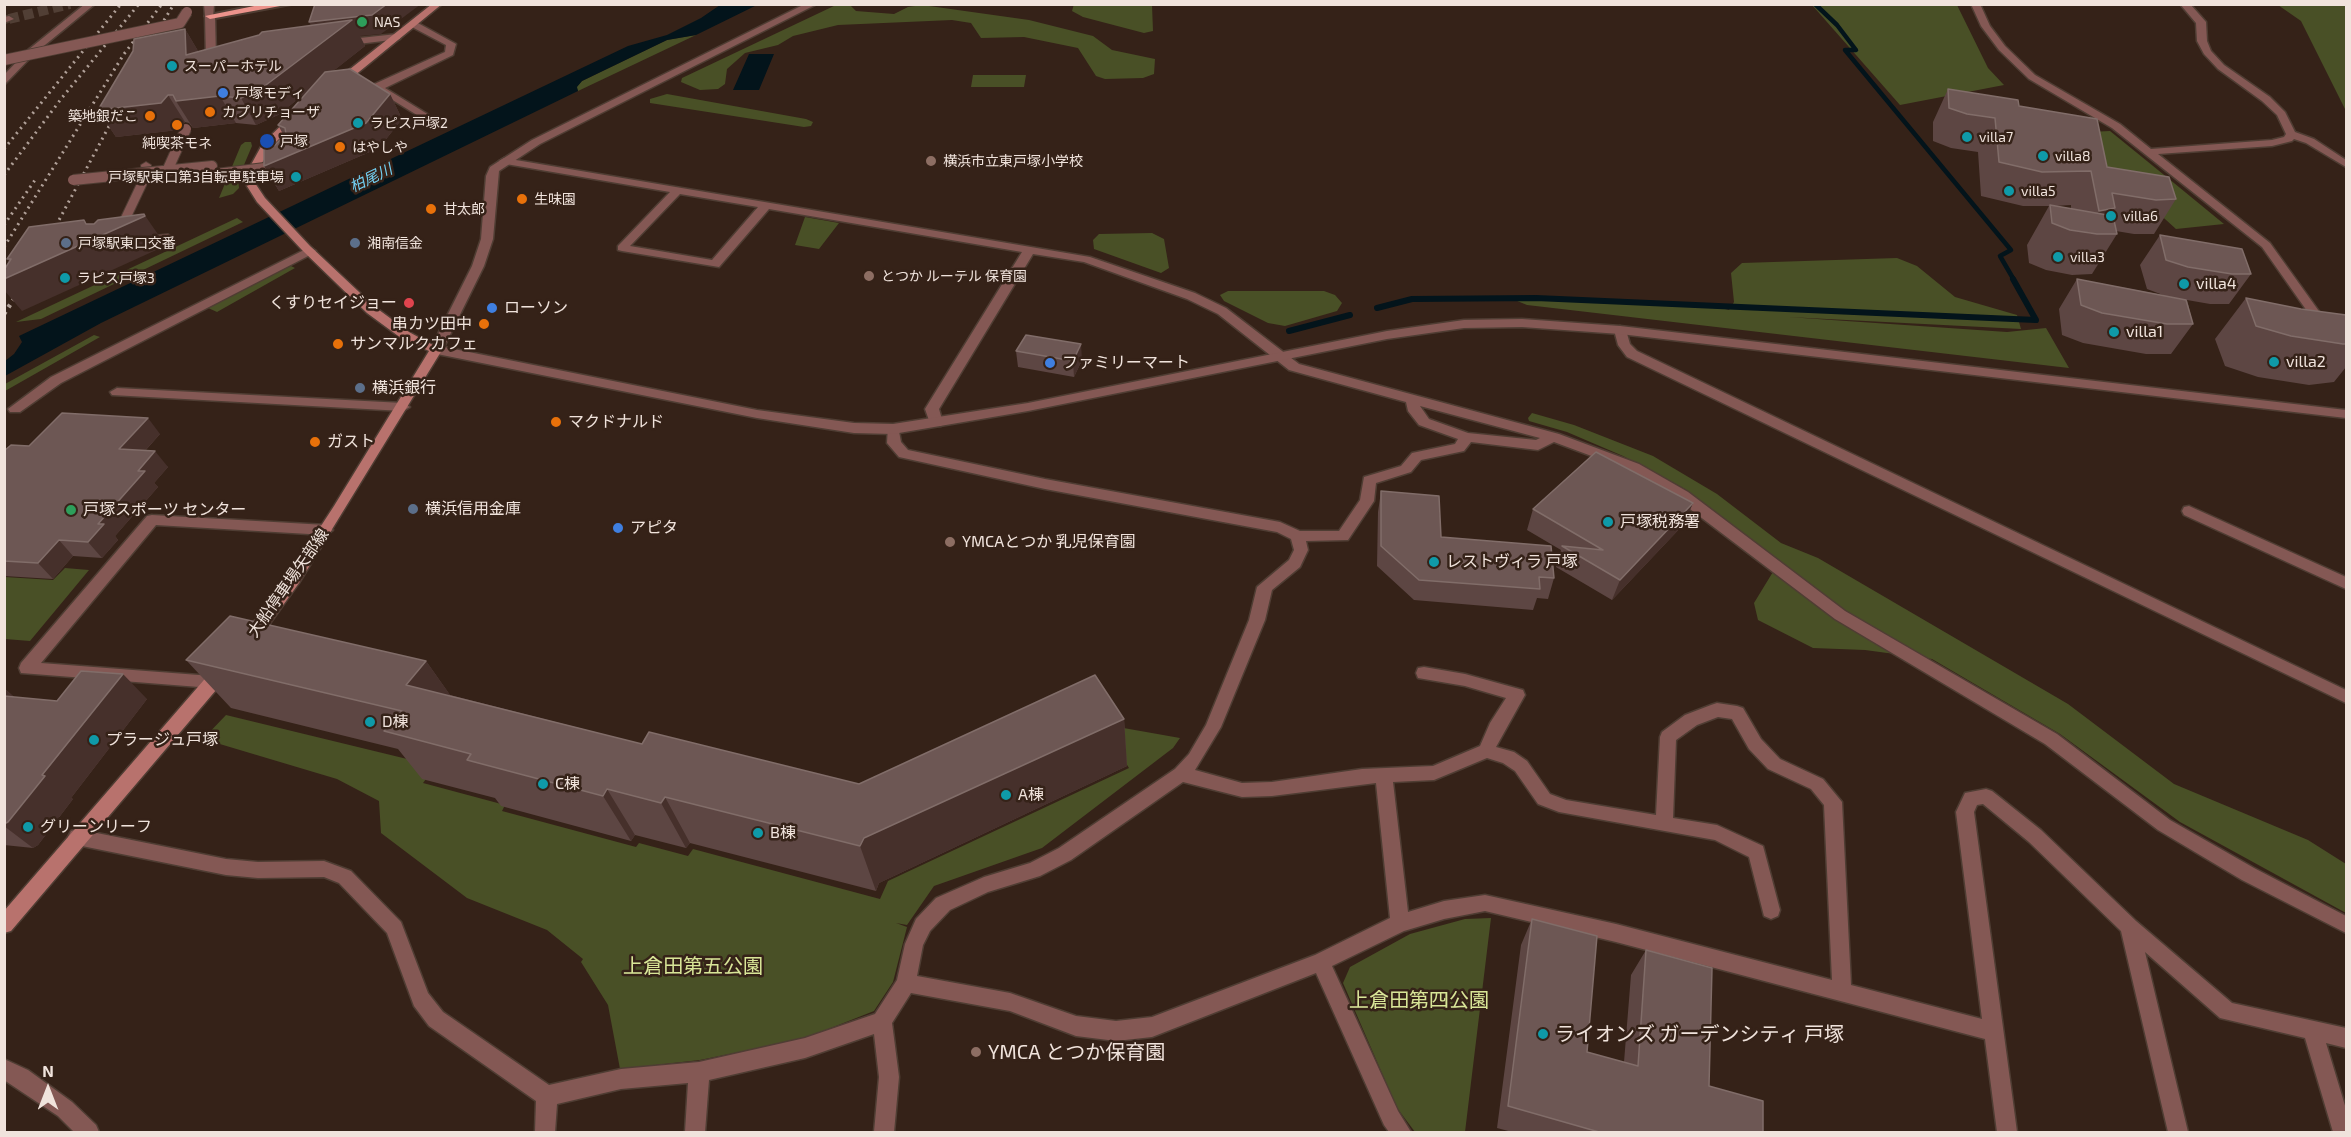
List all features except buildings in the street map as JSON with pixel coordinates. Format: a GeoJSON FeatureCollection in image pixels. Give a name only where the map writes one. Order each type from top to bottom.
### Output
{"type":"FeatureCollection","features":[{"type":"Feature","properties":{"kind":"highway"},"geometry":{"type":"LineString","coordinates":[[210,10],[286,4]]}},
{"type":"Feature","properties":{"kind":"highway"},"geometry":{"type":"LineString","coordinates":[[4,59],[31,52]]}},
{"type":"Feature","properties":{"kind":"main road"},"geometry":{"type":"LineString","coordinates":[[328,92],[438,4]]}},
{"type":"Feature","properties":{"kind":"main road"},"geometry":{"type":"LineString","coordinates":[[301,114],[267,145],[252,172],[250,183],[268,207],[308,249],[371,310],[405,335],[436,350]]}},
{"type":"Feature","properties":{"kind":"main road","name":"大船停車場矢部線"},"geometry":{"type":"LineString","coordinates":[[4,925],[77,837],[237,653],[294,579],[403,407],[436,350]]}},
{"type":"Feature","properties":{"kind":"street"},"geometry":{"type":"LineString","coordinates":[[4,82],[31,52],[91,4]]}},
{"type":"Feature","properties":{"kind":"street"},"geometry":{"type":"LineString","coordinates":[[813,4],[504,161],[494,169],[491,176],[487,239],[481,257],[436,350],[757,414],[854,428],[893,429],[936,423],[1277,356],[1464,324],[1522,322],[1620,330],[2346,414]]}},
{"type":"Feature","properties":{"kind":"street"},"geometry":{"type":"LineString","coordinates":[[1975,4],[1986,26],[2002,48],[2032,77],[2096,113],[2266,245],[2337,345],[2346,351]]}},
{"type":"Feature","properties":{"kind":"street"},"geometry":{"type":"LineString","coordinates":[[2184,4],[2201,22],[2202,41],[2207,52],[2221,67],[2266,99],[2281,114],[2291,134],[2310,141],[2346,164]]}},
{"type":"Feature","properties":{"kind":"street"},"geometry":{"type":"LineString","coordinates":[[210,10],[211,60],[225,60]]}},
{"type":"Feature","properties":{"kind":"street"},"geometry":{"type":"LineString","coordinates":[[4,59],[180,23],[187,12]]}},
{"type":"Feature","properties":{"kind":"street"},"geometry":{"type":"LineString","coordinates":[[379,87],[450,53],[451,44],[413,24]]}},
{"type":"Feature","properties":{"kind":"street"},"geometry":{"type":"LineString","coordinates":[[334,44],[397,37]]}},
{"type":"Feature","properties":{"kind":"street"},"geometry":{"type":"LineString","coordinates":[[347,77],[379,87],[425,117]]}},
{"type":"Feature","properties":{"kind":"street"},"geometry":{"type":"LineString","coordinates":[[167,171],[186,129]]}},
{"type":"Feature","properties":{"kind":"street"},"geometry":{"type":"LineString","coordinates":[[2147,152],[2272,143],[2288,139],[2291,134]]}},
{"type":"Feature","properties":{"kind":"street"},"geometry":{"type":"LineString","coordinates":[[73,180],[97,180],[147,169],[167,171],[212,166],[208,175],[285,165],[293,157]]}},
{"type":"Feature","properties":{"kind":"street"},"geometry":{"type":"LineString","coordinates":[[504,161],[1086,259],[1191,296],[1238,322],[1277,356],[1294,367],[1554,437],[1634,467],[1683,496],[1840,615],[2051,739],[2164,825],[2248,874],[2346,925]]}},
{"type":"Feature","properties":{"kind":"street"},"geometry":{"type":"LineString","coordinates":[[113,244],[147,169]]}},
{"type":"Feature","properties":{"kind":"street"},"geometry":{"type":"LineString","coordinates":[[677,191],[622,248],[715,264],[765,206]]}},
{"type":"Feature","properties":{"kind":"street"},"geometry":{"type":"LineString","coordinates":[[135,241],[168,237]]}},
{"type":"Feature","properties":{"kind":"street"},"geometry":{"type":"LineString","coordinates":[[15,409],[56,380],[308,249]]}},
{"type":"Feature","properties":{"kind":"street"},"geometry":{"type":"LineString","coordinates":[[936,423],[932,409],[1029,250]]}},
{"type":"Feature","properties":{"kind":"street"},"geometry":{"type":"LineString","coordinates":[[1620,330],[1624,345],[1632,354],[2346,697]]}},
{"type":"Feature","properties":{"kind":"street"},"geometry":{"type":"LineString","coordinates":[[117,392],[403,407]]}},
{"type":"Feature","properties":{"kind":"street"},"geometry":{"type":"LineString","coordinates":[[1411,398],[1415,411],[1424,422],[1467,437],[1538,445],[1554,437]]}},
{"type":"Feature","properties":{"kind":"street"},"geometry":{"type":"LineString","coordinates":[[893,429],[894,443],[904,454],[922,459],[1280,527],[1298,536],[1343,536],[1368,501],[1369,480],[1406,469],[1417,456],[1459,448],[1467,437]]}},
{"type":"Feature","properties":{"kind":"street"},"geometry":{"type":"LineString","coordinates":[[2189,512],[2346,583]]}},
{"type":"Feature","properties":{"kind":"street"},"geometry":{"type":"LineString","coordinates":[[212,682],[27,668],[152,520],[326,530]]}},
{"type":"Feature","properties":{"kind":"street"},"geometry":{"type":"LineString","coordinates":[[77,837],[226,867],[258,870],[324,869],[345,877],[394,928],[421,999],[436,1019],[547,1096],[621,1079],[699,1072],[805,1048],[882,1021],[906,983],[914,944],[923,925],[943,904],[984,885],[1034,870],[1065,854],[1181,774],[1195,759],[1213,727],[1257,620],[1265,587],[1295,563],[1301,550],[1298,536]]}},
{"type":"Feature","properties":{"kind":"street"},"geometry":{"type":"LineString","coordinates":[[2325,573],[2346,573]]}},
{"type":"Feature","properties":{"kind":"street"},"geometry":{"type":"LineString","coordinates":[[1424,674],[1465,680],[1517,695],[1496,728],[1486,751]]}},
{"type":"Feature","properties":{"kind":"street"},"geometry":{"type":"LineString","coordinates":[[1664,825],[1668,737],[1691,720],[1717,710],[1737,713],[1755,744],[1774,764],[1817,784],[1833,802],[1842,992]]}},
{"type":"Feature","properties":{"kind":"street"},"geometry":{"type":"LineString","coordinates":[[1181,774],[1242,790],[1272,789],[1362,776],[1434,773],[1486,751],[1508,757],[1521,766],[1544,799],[1565,807],[1717,833],[1757,852],[1771,910]]}},
{"type":"Feature","properties":{"kind":"street"},"geometry":{"type":"LineString","coordinates":[[1384,776],[1400,923]]}},
{"type":"Feature","properties":{"kind":"street"},"geometry":{"type":"LineString","coordinates":[[2007,1132],[1965,812],[1971,798],[1986,796],[2035,836],[2129,927],[2227,1011],[2346,1038]]}},
{"type":"Feature","properties":{"kind":"street"},"geometry":{"type":"LineString","coordinates":[[906,983],[1010,1002],[1076,1026],[1116,1031],[1152,1027],[1321,962],[1400,923],[1444,910],[1485,903],[1616,933],[1993,1031]]}},
{"type":"Feature","properties":{"kind":"street"},"geometry":{"type":"LineString","coordinates":[[2129,927],[2178,1132]]}},
{"type":"Feature","properties":{"kind":"street"},"geometry":{"type":"LineString","coordinates":[[1321,962],[1391,1118],[1401,1132]]}},
{"type":"Feature","properties":{"kind":"street"},"geometry":{"type":"LineString","coordinates":[[882,1021],[889,1077],[884,1132]]}},
{"type":"Feature","properties":{"kind":"street"},"geometry":{"type":"LineString","coordinates":[[2312,1029],[2343,1132]]}},
{"type":"Feature","properties":{"kind":"street"},"geometry":{"type":"LineString","coordinates":[[4,1069],[21,1077],[65,1108],[89,1132]]}},
{"type":"Feature","properties":{"kind":"street"},"geometry":{"type":"LineString","coordinates":[[695,1132],[699,1072]]}},
{"type":"Feature","properties":{"kind":"street"},"geometry":{"type":"LineString","coordinates":[[546,1132],[547,1096]]}},
{"type":"Feature","properties":{"kind":"green space"},"geometry":{"type":"Polygon","coordinates":[[[1074,4],[1152,5],[1153,31],[1144,33],[1083,17],[1072,11],[1074,4]]]}},
{"type":"Feature","properties":{"kind":"green space"},"geometry":{"type":"Polygon","coordinates":[[[836,5],[850,5],[856,11],[894,14],[908,7],[922,5],[1029,20],[1093,36],[1112,50],[1155,59],[1154,74],[1143,78],[1105,79],[1096,76],[1078,48],[1024,37],[981,38],[971,23],[952,20],[838,25],[793,36],[778,45],[745,53],[727,69],[725,84],[718,89],[700,90],[681,82],[682,78],[836,5]]]}},
{"type":"Feature","properties":{"kind":"green space"},"geometry":{"type":"Polygon","coordinates":[[[1812,5],[1957,5],[1988,68],[2004,85],[1900,105],[1812,5]]]}},
{"type":"Feature","properties":{"kind":"green space"},"geometry":{"type":"Polygon","coordinates":[[[2278,5],[2346,5],[2346,111],[2301,21],[2278,5]]]}},
{"type":"Feature","properties":{"kind":"green space"},"geometry":{"type":"Polygon","coordinates":[[[696,35],[578,91],[576,87],[582,81],[667,40],[696,35]]]}},
{"type":"Feature","properties":{"kind":"green space"},"geometry":{"type":"Polygon","coordinates":[[[973,75],[1026,75],[1024,87],[971,87],[973,75]]]}},
{"type":"Feature","properties":{"kind":"green space"},"geometry":{"type":"Polygon","coordinates":[[[667,94],[813,122],[811,126],[804,127],[650,103],[650,99],[667,94]]]}},
{"type":"Feature","properties":{"kind":"green space"},"geometry":{"type":"Polygon","coordinates":[[[2110,131],[2224,224],[2176,229],[2070,133],[2110,131]]]}},
{"type":"Feature","properties":{"kind":"green space"},"geometry":{"type":"Polygon","coordinates":[[[251,142],[252,146],[238,179],[239,188],[233,194],[219,198],[241,145],[251,142]]]}},
{"type":"Feature","properties":{"kind":"green space"},"geometry":{"type":"Polygon","coordinates":[[[805,217],[839,223],[819,249],[795,245],[805,217]]]}},
{"type":"Feature","properties":{"kind":"green space"},"geometry":{"type":"Polygon","coordinates":[[[237,218],[243,222],[41,319],[16,322],[237,218]]]}},
{"type":"Feature","properties":{"kind":"green space"},"geometry":{"type":"Polygon","coordinates":[[[1152,233],[1164,239],[1169,268],[1161,273],[1094,249],[1093,240],[1099,234],[1152,233]]]}},
{"type":"Feature","properties":{"kind":"green space"},"geometry":{"type":"Polygon","coordinates":[[[1897,258],[1917,266],[1955,297],[2017,315],[2021,329],[1788,317],[2007,332],[2046,328],[2069,368],[1527,305],[1510,298],[1515,296],[1715,306],[1729,310],[1734,302],[1731,273],[1742,263],[1897,258]]]}},
{"type":"Feature","properties":{"kind":"green space"},"geometry":{"type":"Polygon","coordinates":[[[289,265],[295,268],[217,312],[206,307],[289,265]]]}},
{"type":"Feature","properties":{"kind":"green space"},"geometry":{"type":"Polygon","coordinates":[[[1228,291],[1324,291],[1335,295],[1342,303],[1337,311],[1285,326],[1268,323],[1224,301],[1220,295],[1228,291]]]}},
{"type":"Feature","properties":{"kind":"green space"},"geometry":{"type":"Polygon","coordinates":[[[94,335],[100,337],[5,391],[5,384],[94,335]]]}},
{"type":"Feature","properties":{"kind":"green space"},"geometry":{"type":"Polygon","coordinates":[[[1532,413],[1574,425],[1653,456],[1717,494],[1781,543],[1818,558],[2068,704],[2174,784],[2308,840],[2346,864],[2346,913],[2180,822],[2060,734],[1932,659],[1865,650],[1813,648],[1758,620],[1754,603],[1779,562],[1685,489],[1623,456],[1567,432],[1529,421],[1528,418],[1532,413]]]}},
{"type":"Feature","properties":{"kind":"green space"},"geometry":{"type":"Polygon","coordinates":[[[65,568],[89,570],[30,641],[5,639],[5,577],[53,580],[65,568]]]}},
{"type":"Feature","properties":{"kind":"green space","name":"上倉田第五公園"},"geometry":{"type":"Polygon","coordinates":[[[226,715],[436,766],[423,783],[505,805],[502,811],[636,847],[639,843],[688,856],[693,849],[880,899],[888,881],[1129,768],[1101,724],[1180,738],[1173,748],[1042,848],[934,886],[907,925],[896,923],[907,927],[893,982],[874,1011],[803,1039],[700,1060],[620,1069],[608,1005],[581,962],[583,959],[547,930],[467,898],[381,833],[379,801],[337,779],[203,739],[226,715]]]}},
{"type":"Feature","properties":{"kind":"green space","name":"上倉田第四公園"},"geometry":{"type":"Polygon","coordinates":[[[1491,918],[1465,1132],[1415,1132],[1397,1108],[1343,983],[1350,967],[1410,934],[1465,919],[1491,918]]]}},
{"type":"Feature","properties":{"kind":"water","name":"柏尾川"},"geometry":{"type":"Polygon","coordinates":[[[720,5],[757,5],[696,35],[667,40],[582,81],[577,87],[578,91],[101,323],[5,376],[5,361],[14,354],[22,342],[19,336],[628,46],[667,35],[701,18],[720,5]]]}},
{"type":"Feature","properties":{"kind":"water"},"geometry":{"type":"Polygon","coordinates":[[[749,54],[774,54],[759,90],[733,90],[749,54]]]}},
{"type":"Feature","properties":{"kind":"waterway"},"geometry":{"type":"LineString","coordinates":[[1815,4],[1837,25],[1856,50],[1845,50],[2011,250],[2000,256],[2014,280]]}},
{"type":"Feature","properties":{"kind":"waterway"},"geometry":{"type":"LineString","coordinates":[[1377,308],[1412,299],[1536,298],[2036,320],[2013,279]]}},
{"type":"Feature","properties":{"kind":"waterway"},"geometry":{"type":"LineString","coordinates":[[1289,331],[1350,315]]}},
{"type":"Feature","properties":{"kind":"tunnel"},"geometry":{"type":"LineString","coordinates":[[9,19],[70,4]]}},
{"type":"Feature","properties":{"kind":"railway"},"geometry":{"type":"LineString","coordinates":[[4,149],[121,4]]}},
{"type":"Feature","properties":{"kind":"railway"},"geometry":{"type":"LineString","coordinates":[[4,175],[61,99],[139,4]]}},
{"type":"Feature","properties":{"kind":"railway"},"geometry":{"type":"LineString","coordinates":[[4,247],[124,54],[162,4]]}},
{"type":"Feature","properties":{"kind":"railway"},"geometry":{"type":"LineString","coordinates":[[147,48],[174,4]]}},
{"type":"Feature","properties":{"kind":"railway"},"geometry":{"type":"LineString","coordinates":[[50,237],[116,113]]}},
{"type":"Feature","properties":{"kind":"railway"},"geometry":{"type":"LineString","coordinates":[[4,225],[35,180]]}},
{"type":"Feature","properties":{"kind":"railway"},"geometry":{"type":"LineString","coordinates":[[4,314],[22,287]]}},
{"type":"Feature","properties":{"kind":"place","name":"NAS"},"geometry":{"type":"Point","coordinates":[362,22]}},
{"type":"Feature","properties":{"kind":"place","name":"スーパーホテル"},"geometry":{"type":"Point","coordinates":[172,66]}},
{"type":"Feature","properties":{"kind":"place","name":"戸塚モディ"},"geometry":{"type":"Point","coordinates":[223,93]}},
{"type":"Feature","properties":{"kind":"place","name":"カプリチョーザ"},"geometry":{"type":"Point","coordinates":[210,112]}},
{"type":"Feature","properties":{"kind":"place","name":"築地銀だこ"},"geometry":{"type":"Point","coordinates":[150,116]}},
{"type":"Feature","properties":{"kind":"place","name":"ラピス戸塚2"},"geometry":{"type":"Point","coordinates":[358,123]}},
{"type":"Feature","properties":{"kind":"place","name":"純喫茶モネ"},"geometry":{"type":"Point","coordinates":[177,125]}},
{"type":"Feature","properties":{"kind":"place","name":"villa7"},"geometry":{"type":"Point","coordinates":[1967,137]}},
{"type":"Feature","properties":{"kind":"place","name":"戸塚"},"geometry":{"type":"Point","coordinates":[267,141]}},
{"type":"Feature","properties":{"kind":"place","name":"はやしや"},"geometry":{"type":"Point","coordinates":[340,147]}},
{"type":"Feature","properties":{"kind":"place","name":"villa8"},"geometry":{"type":"Point","coordinates":[2043,156]}},
{"type":"Feature","properties":{"kind":"place","name":"横浜市立東戸塚小学校"},"geometry":{"type":"Point","coordinates":[931,161]}},
{"type":"Feature","properties":{"kind":"place","name":"戸塚駅東口第3自転車駐車場"},"geometry":{"type":"Point","coordinates":[296,177]}},
{"type":"Feature","properties":{"kind":"place","name":"villa5"},"geometry":{"type":"Point","coordinates":[2009,191]}},
{"type":"Feature","properties":{"kind":"place","name":"生味園"},"geometry":{"type":"Point","coordinates":[522,199]}},
{"type":"Feature","properties":{"kind":"place","name":"甘太郎"},"geometry":{"type":"Point","coordinates":[431,209]}},
{"type":"Feature","properties":{"kind":"place","name":"villa6"},"geometry":{"type":"Point","coordinates":[2111,216]}},
{"type":"Feature","properties":{"kind":"place","name":"戸塚駅東口交番"},"geometry":{"type":"Point","coordinates":[66,243]}},
{"type":"Feature","properties":{"kind":"place","name":"湘南信金"},"geometry":{"type":"Point","coordinates":[355,243]}},
{"type":"Feature","properties":{"kind":"place","name":"villa3"},"geometry":{"type":"Point","coordinates":[2058,257]}},
{"type":"Feature","properties":{"kind":"place","name":"とつか ルーテル 保育園"},"geometry":{"type":"Point","coordinates":[869,276]}},
{"type":"Feature","properties":{"kind":"place","name":"ラピス戸塚3"},"geometry":{"type":"Point","coordinates":[65,278]}},
{"type":"Feature","properties":{"kind":"place","name":"villa4"},"geometry":{"type":"Point","coordinates":[2184,284]}},
{"type":"Feature","properties":{"kind":"place","name":"くすりセイジョー"},"geometry":{"type":"Point","coordinates":[409,303]}},
{"type":"Feature","properties":{"kind":"place","name":"ローソン"},"geometry":{"type":"Point","coordinates":[492,308]}},
{"type":"Feature","properties":{"kind":"place","name":"串カツ田中"},"geometry":{"type":"Point","coordinates":[484,324]}},
{"type":"Feature","properties":{"kind":"place","name":"villa1"},"geometry":{"type":"Point","coordinates":[2114,332]}},
{"type":"Feature","properties":{"kind":"place","name":"サンマルクカフェ"},"geometry":{"type":"Point","coordinates":[338,344]}},
{"type":"Feature","properties":{"kind":"place","name":"villa2"},"geometry":{"type":"Point","coordinates":[2274,362]}},
{"type":"Feature","properties":{"kind":"place","name":"ファミリーマート"},"geometry":{"type":"Point","coordinates":[1050,363]}},
{"type":"Feature","properties":{"kind":"place","name":"横浜銀行"},"geometry":{"type":"Point","coordinates":[360,388]}},
{"type":"Feature","properties":{"kind":"place","name":"マクドナルド"},"geometry":{"type":"Point","coordinates":[556,422]}},
{"type":"Feature","properties":{"kind":"place","name":"ガスト"},"geometry":{"type":"Point","coordinates":[315,442]}},
{"type":"Feature","properties":{"kind":"place","name":"横浜信用金庫"},"geometry":{"type":"Point","coordinates":[413,509]}},
{"type":"Feature","properties":{"kind":"place","name":"戸塚スポーツ センター"},"geometry":{"type":"Point","coordinates":[71,510]}},
{"type":"Feature","properties":{"kind":"place","name":"戸塚税務署"},"geometry":{"type":"Point","coordinates":[1608,522]}},
{"type":"Feature","properties":{"kind":"place","name":"アピタ"},"geometry":{"type":"Point","coordinates":[618,528]}},
{"type":"Feature","properties":{"kind":"place","name":"YMCAとつか 乳児保育園"},"geometry":{"type":"Point","coordinates":[950,542]}},
{"type":"Feature","properties":{"kind":"place","name":"レストヴィラ 戸塚"},"geometry":{"type":"Point","coordinates":[1434,562]}},
{"type":"Feature","properties":{"kind":"place","name":"D棟"},"geometry":{"type":"Point","coordinates":[370,722]}},
{"type":"Feature","properties":{"kind":"place","name":"プラージュ戸塚"},"geometry":{"type":"Point","coordinates":[94,740]}},
{"type":"Feature","properties":{"kind":"place","name":"C棟"},"geometry":{"type":"Point","coordinates":[543,784]}},
{"type":"Feature","properties":{"kind":"place","name":"A棟"},"geometry":{"type":"Point","coordinates":[1006,795]}},
{"type":"Feature","properties":{"kind":"place","name":"グリーンリーフ"},"geometry":{"type":"Point","coordinates":[28,827]}},
{"type":"Feature","properties":{"kind":"place","name":"B棟"},"geometry":{"type":"Point","coordinates":[758,833]}},
{"type":"Feature","properties":{"kind":"place","name":"ライオンズ ガーデンシティ 戸塚"},"geometry":{"type":"Point","coordinates":[1543,1034]}},
{"type":"Feature","properties":{"kind":"place","name":"YMCA とつか保育園"},"geometry":{"type":"Point","coordinates":[976,1052]}}]}
